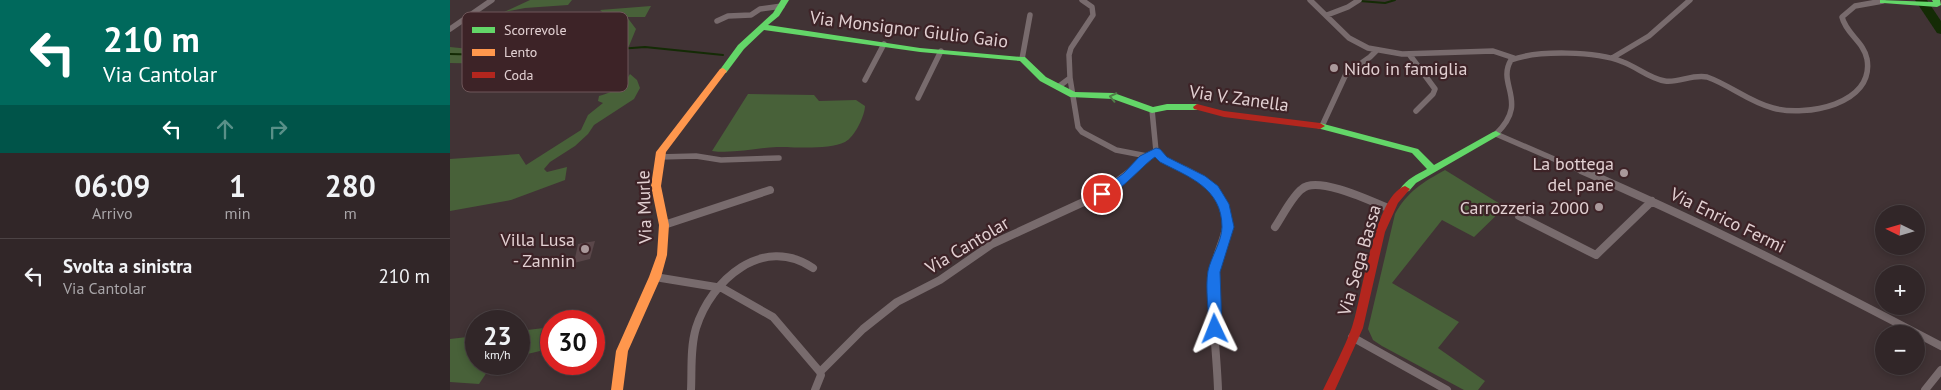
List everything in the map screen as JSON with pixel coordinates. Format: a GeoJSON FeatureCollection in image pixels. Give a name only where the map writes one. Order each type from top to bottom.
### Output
{"type":"FeatureCollection","features":[{"type":"Feature","properties":{"kind":"street"},"geometry":{"type":"LineString","coordinates":[[477,12],[492,0]]}},
{"type":"Feature","properties":{"kind":"street"},"geometry":{"type":"LineString","coordinates":[[1082,0],[1092,7],[1093,15],[1071,48],[1069,55],[1070,78],[1078,127],[1082,132],[1116,150],[1147,156]]}},
{"type":"Feature","properties":{"kind":"street"},"geometry":{"type":"LineString","coordinates":[[1310,0],[1355,42],[1377,50],[1409,54],[1493,51],[1514,58],[1526,55],[1612,58],[1662,81],[1675,81],[1696,76],[1707,77],[1761,104],[1777,109],[1798,110],[1842,102],[1853,95],[1862,82],[1867,63],[1862,46],[1847,29],[1842,17],[1853,6],[1883,1],[1935,3]]}},
{"type":"Feature","properties":{"kind":"street"},"geometry":{"type":"LineString","coordinates":[[1612,58],[1648,36],[1690,0]]}},
{"type":"Feature","properties":{"kind":"street"},"geometry":{"type":"LineString","coordinates":[[1327,15],[1358,1]]}},
{"type":"Feature","properties":{"kind":"street"},"geometry":{"type":"LineString","coordinates":[[717,21],[728,16],[752,15],[760,9],[784,3]]}},
{"type":"Feature","properties":{"kind":"street","name":"Via Murle"},"geometry":{"type":"LineString","coordinates":[[617,390],[622,351],[655,278],[662,255],[664,225],[656,186],[659,157],[663,148],[741,47],[776,14],[784,3]]}},
{"type":"Feature","properties":{"kind":"street","name":"Via Monsignor Giulio Gaio"},"geometry":{"type":"LineString","coordinates":[[1022,60],[1030,15]]}},
{"type":"Feature","properties":{"kind":"street"},"geometry":{"type":"LineString","coordinates":[[450,29],[462,22]]}},
{"type":"Feature","properties":{"kind":"street","name":"Via Monsignor Giulio Gaio"},"geometry":{"type":"LineString","coordinates":[[762,27],[941,52],[1022,60],[1039,77],[1073,95]]}},
{"type":"Feature","properties":{"kind":"street"},"geometry":{"type":"LineString","coordinates":[[865,80],[884,44]]}},
{"type":"Feature","properties":{"kind":"street"},"geometry":{"type":"LineString","coordinates":[[1322,126],[1346,74],[1368,60],[1377,50]]}},
{"type":"Feature","properties":{"kind":"street"},"geometry":{"type":"LineString","coordinates":[[918,98],[941,52]]}},
{"type":"Feature","properties":{"kind":"street"},"geometry":{"type":"LineString","coordinates":[[1409,54],[1435,89],[1433,94],[1416,111]]}},
{"type":"Feature","properties":{"kind":"street","name":"Via Sega Bassa"},"geometry":{"type":"LineString","coordinates":[[1330,390],[1359,321],[1382,230],[1390,209],[1408,185],[1496,134],[1505,125],[1513,113],[1508,69],[1510,61],[1514,58]]}},
{"type":"Feature","properties":{"kind":"street"},"geometry":{"type":"LineString","coordinates":[[1058,87],[1070,78]]}},
{"type":"Feature","properties":{"kind":"street"},"geometry":{"type":"LineString","coordinates":[[1073,95],[1114,96],[1152,110],[1156,151],[1164,159],[1201,178],[1214,188],[1220,197],[1226,213],[1228,227],[1214,272],[1218,390]]}},
{"type":"Feature","properties":{"kind":"street","name":"Via V. Zanella"},"geometry":{"type":"LineString","coordinates":[[1152,110],[1167,107],[1193,106],[1224,114],[1322,126],[1387,142],[1414,151],[1433,170]]}},
{"type":"Feature","properties":{"kind":"street","name":"Via Enrico Fermi"},"geometry":{"type":"LineString","coordinates":[[1496,134],[1652,201],[1811,278],[1941,346]]}},
{"type":"Feature","properties":{"kind":"street","name":"Via Cantolar"},"geometry":{"type":"LineString","coordinates":[[820,372],[869,324],[897,302],[940,280],[992,244],[1102,194],[1128,176],[1147,156],[1156,151]]}},
{"type":"Feature","properties":{"kind":"street"},"geometry":{"type":"LineString","coordinates":[[659,157],[696,156],[721,160],[779,158]]}},
{"type":"Feature","properties":{"kind":"street"},"geometry":{"type":"LineString","coordinates":[[1274,227],[1302,188],[1309,185],[1325,186],[1390,209]]}},
{"type":"Feature","properties":{"kind":"street"},"geometry":{"type":"LineString","coordinates":[[664,225],[770,190]]}},
{"type":"Feature","properties":{"kind":"street"},"geometry":{"type":"LineString","coordinates":[[1519,216],[1596,255],[1652,201]]}},
{"type":"Feature","properties":{"kind":"street"},"geometry":{"type":"LineString","coordinates":[[691,390],[696,329],[717,287],[738,268],[767,256],[793,257],[813,268]]}},
{"type":"Feature","properties":{"kind":"street"},"geometry":{"type":"LineString","coordinates":[[655,278],[722,288],[773,317],[820,372],[821,375],[815,390]]}},
{"type":"Feature","properties":{"kind":"street"},"geometry":{"type":"LineString","coordinates":[[1352,337],[1447,390]]}},
{"type":"Feature","properties":{"kind":"street"},"geometry":{"type":"LineString","coordinates":[[1925,390],[1941,370]]}},
{"type":"Feature","properties":{"kind":"green space"},"geometry":{"type":"Polygon","coordinates":[[[530,0],[572,0],[568,5],[525,8],[504,12],[530,0]]]}},
{"type":"Feature","properties":{"kind":"green space"},"geometry":{"type":"Polygon","coordinates":[[[651,6],[645,17],[628,17],[628,12],[602,12],[600,10],[651,6]]]}},
{"type":"Feature","properties":{"kind":"green space"},"geometry":{"type":"Polygon","coordinates":[[[628,18],[636,29],[628,47],[628,18]]]}},
{"type":"Feature","properties":{"kind":"green space"},"geometry":{"type":"Polygon","coordinates":[[[450,47],[462,48],[462,63],[450,63],[450,47]]]}},
{"type":"Feature","properties":{"kind":"green space"},"geometry":{"type":"Polygon","coordinates":[[[630,74],[637,80],[640,88],[634,99],[594,125],[588,134],[575,146],[550,162],[544,169],[547,172],[567,167],[565,180],[511,200],[450,211],[450,159],[519,154],[526,165],[581,130],[588,115],[603,103],[598,101],[599,96],[611,92],[628,92],[628,77],[630,74]]]}},
{"type":"Feature","properties":{"kind":"green space"},"geometry":{"type":"Polygon","coordinates":[[[748,94],[814,95],[819,101],[856,100],[865,106],[865,110],[852,136],[838,145],[712,151],[748,94]]]}},
{"type":"Feature","properties":{"kind":"green space"},"geometry":{"type":"Polygon","coordinates":[[[1445,170],[1505,207],[1474,237],[1442,220],[1392,283],[1459,322],[1438,348],[1485,381],[1478,390],[1464,390],[1382,346],[1373,340],[1368,329],[1395,214],[1416,188],[1445,170]]]}},
{"type":"Feature","properties":{"kind":"green space"},"geometry":{"type":"Polygon","coordinates":[[[540,328],[540,351],[530,353],[530,330],[540,328]]]}},
{"type":"Feature","properties":{"kind":"green space"},"geometry":{"type":"Polygon","coordinates":[[[465,337],[465,375],[485,375],[479,384],[450,382],[450,339],[465,337]]]}},
{"type":"Feature","properties":{"kind":"building","name":"Villa Lusa - Zannin"},"geometry":{"type":"Polygon","coordinates":[[[595,241],[590,259],[574,263],[578,244],[595,241]]]}},
{"type":"Feature","properties":{"kind":"waterway"},"geometry":{"type":"LineString","coordinates":[[1360,1],[1385,3],[1395,0]]}},
{"type":"Feature","properties":{"kind":"waterway"},"geometry":{"type":"LineString","coordinates":[[1921,0],[1941,30]]}},
{"type":"Feature","properties":{"kind":"waterway"},"geometry":{"type":"LineString","coordinates":[[628,48],[645,47],[723,55]]}},
{"type":"Feature","properties":{"kind":"waterway"},"geometry":{"type":"LineString","coordinates":[[450,54],[462,54]]}},
{"type":"Feature","properties":{"kind":"traffic: fast"},"geometry":{"type":"LineString","coordinates":[[723,71],[741,47],[776,14],[785,0]]}},
{"type":"Feature","properties":{"kind":"traffic: fast"},"geometry":{"type":"LineString","coordinates":[[1883,1],[1937,5],[1936,0]]}},
{"type":"Feature","properties":{"kind":"traffic: fast"},"geometry":{"type":"LineString","coordinates":[[763,27],[920,50],[1022,59],[1043,79],[1073,95],[1114,96],[1152,110],[1167,107],[1197,107]]}},
{"type":"Feature","properties":{"kind":"traffic: fast"},"geometry":{"type":"LineString","coordinates":[[1320,126],[1415,151],[1433,170]]}},
{"type":"Feature","properties":{"kind":"traffic: fast"},"geometry":{"type":"LineString","coordinates":[[1405,189],[1413,181],[1496,134]]}},
{"type":"Feature","properties":{"kind":"traffic: slow"},"geometry":{"type":"LineString","coordinates":[[617,390],[622,351],[655,277],[662,255],[664,225],[656,186],[661,152],[723,71]]}},
{"type":"Feature","properties":{"kind":"traffic: jam"},"geometry":{"type":"LineString","coordinates":[[1197,107],[1224,114],[1320,126]]}},
{"type":"Feature","properties":{"kind":"traffic: jam"},"geometry":{"type":"LineString","coordinates":[[1329,390],[1357,328],[1375,250],[1386,216],[1394,201],[1405,189]]}},
{"type":"Feature","properties":{"kind":"place","name":"Nido in famiglia"},"geometry":{"type":"Point","coordinates":[1334,68]}},
{"type":"Feature","properties":{"kind":"place","name":"La bottega del pane"},"geometry":{"type":"Point","coordinates":[1624,173]}},
{"type":"Feature","properties":{"kind":"place","name":"Carrozzeria 2000"},"geometry":{"type":"Point","coordinates":[1599,207]}},
{"type":"Feature","properties":{"kind":"place","name":"Villa Lusa - Zannin"},"geometry":{"type":"Point","coordinates":[585,249]}},
{"type":"Feature","properties":{"kind":"route"},"geometry":{"type":"LineString","coordinates":[[1102,194],[1128,176],[1147,156],[1156,151],[1164,159],[1201,178],[1214,188],[1223,204],[1228,227],[1214,272],[1215,329]]}}]}
